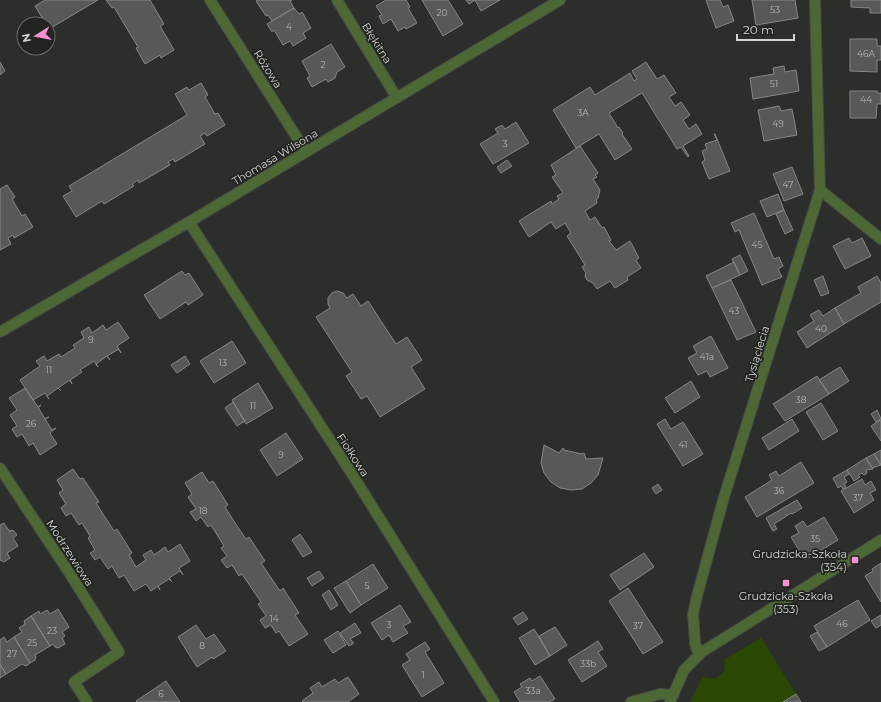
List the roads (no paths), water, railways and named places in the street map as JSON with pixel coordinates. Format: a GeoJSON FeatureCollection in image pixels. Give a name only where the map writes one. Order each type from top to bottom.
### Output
{"type":"FeatureCollection","features":[{"type":"Feature","properties":{"kind":"street","name":"Różowa"},"geometry":{"type":"LineString","coordinates":[[210,0],[306,152]]}},
{"type":"Feature","properties":{"kind":"street","name":"Błękitna"},"geometry":{"type":"LineString","coordinates":[[337,0],[397,98]]}},
{"type":"Feature","properties":{"kind":"street","name":"Thomasa Wilsona"},"geometry":{"type":"LineString","coordinates":[[0,332],[189,222],[560,0]]}},
{"type":"Feature","properties":{"kind":"street","name":"Tysiąclecia"},"geometry":{"type":"LineString","coordinates":[[699,655],[695,643],[693,614],[697,596],[724,497],[820,190],[815,0]]}},
{"type":"Feature","properties":{"kind":"street"},"geometry":{"type":"LineString","coordinates":[[820,190],[881,239]]}},
{"type":"Feature","properties":{"kind":"street","name":"Fiołkowa"},"geometry":{"type":"LineString","coordinates":[[189,222],[352,474],[494,702]]}},
{"type":"Feature","properties":{"kind":"street","name":"Modrzewiowa"},"geometry":{"type":"LineString","coordinates":[[0,468],[119,652],[74,682],[87,702]]}},
{"type":"Feature","properties":{"kind":"street"},"geometry":{"type":"LineString","coordinates":[[631,702],[660,694],[672,698],[684,670],[699,655],[718,641],[881,540]]}},
{"type":"Feature","properties":{"kind":"place","name":"Grudzicka-Szkoła (354)"},"geometry":{"type":"Point","coordinates":[855,560]}},
{"type":"Feature","properties":{"kind":"place","name":"Grudzicka-Szkoła (353)"},"geometry":{"type":"Point","coordinates":[786,583]}}]}
